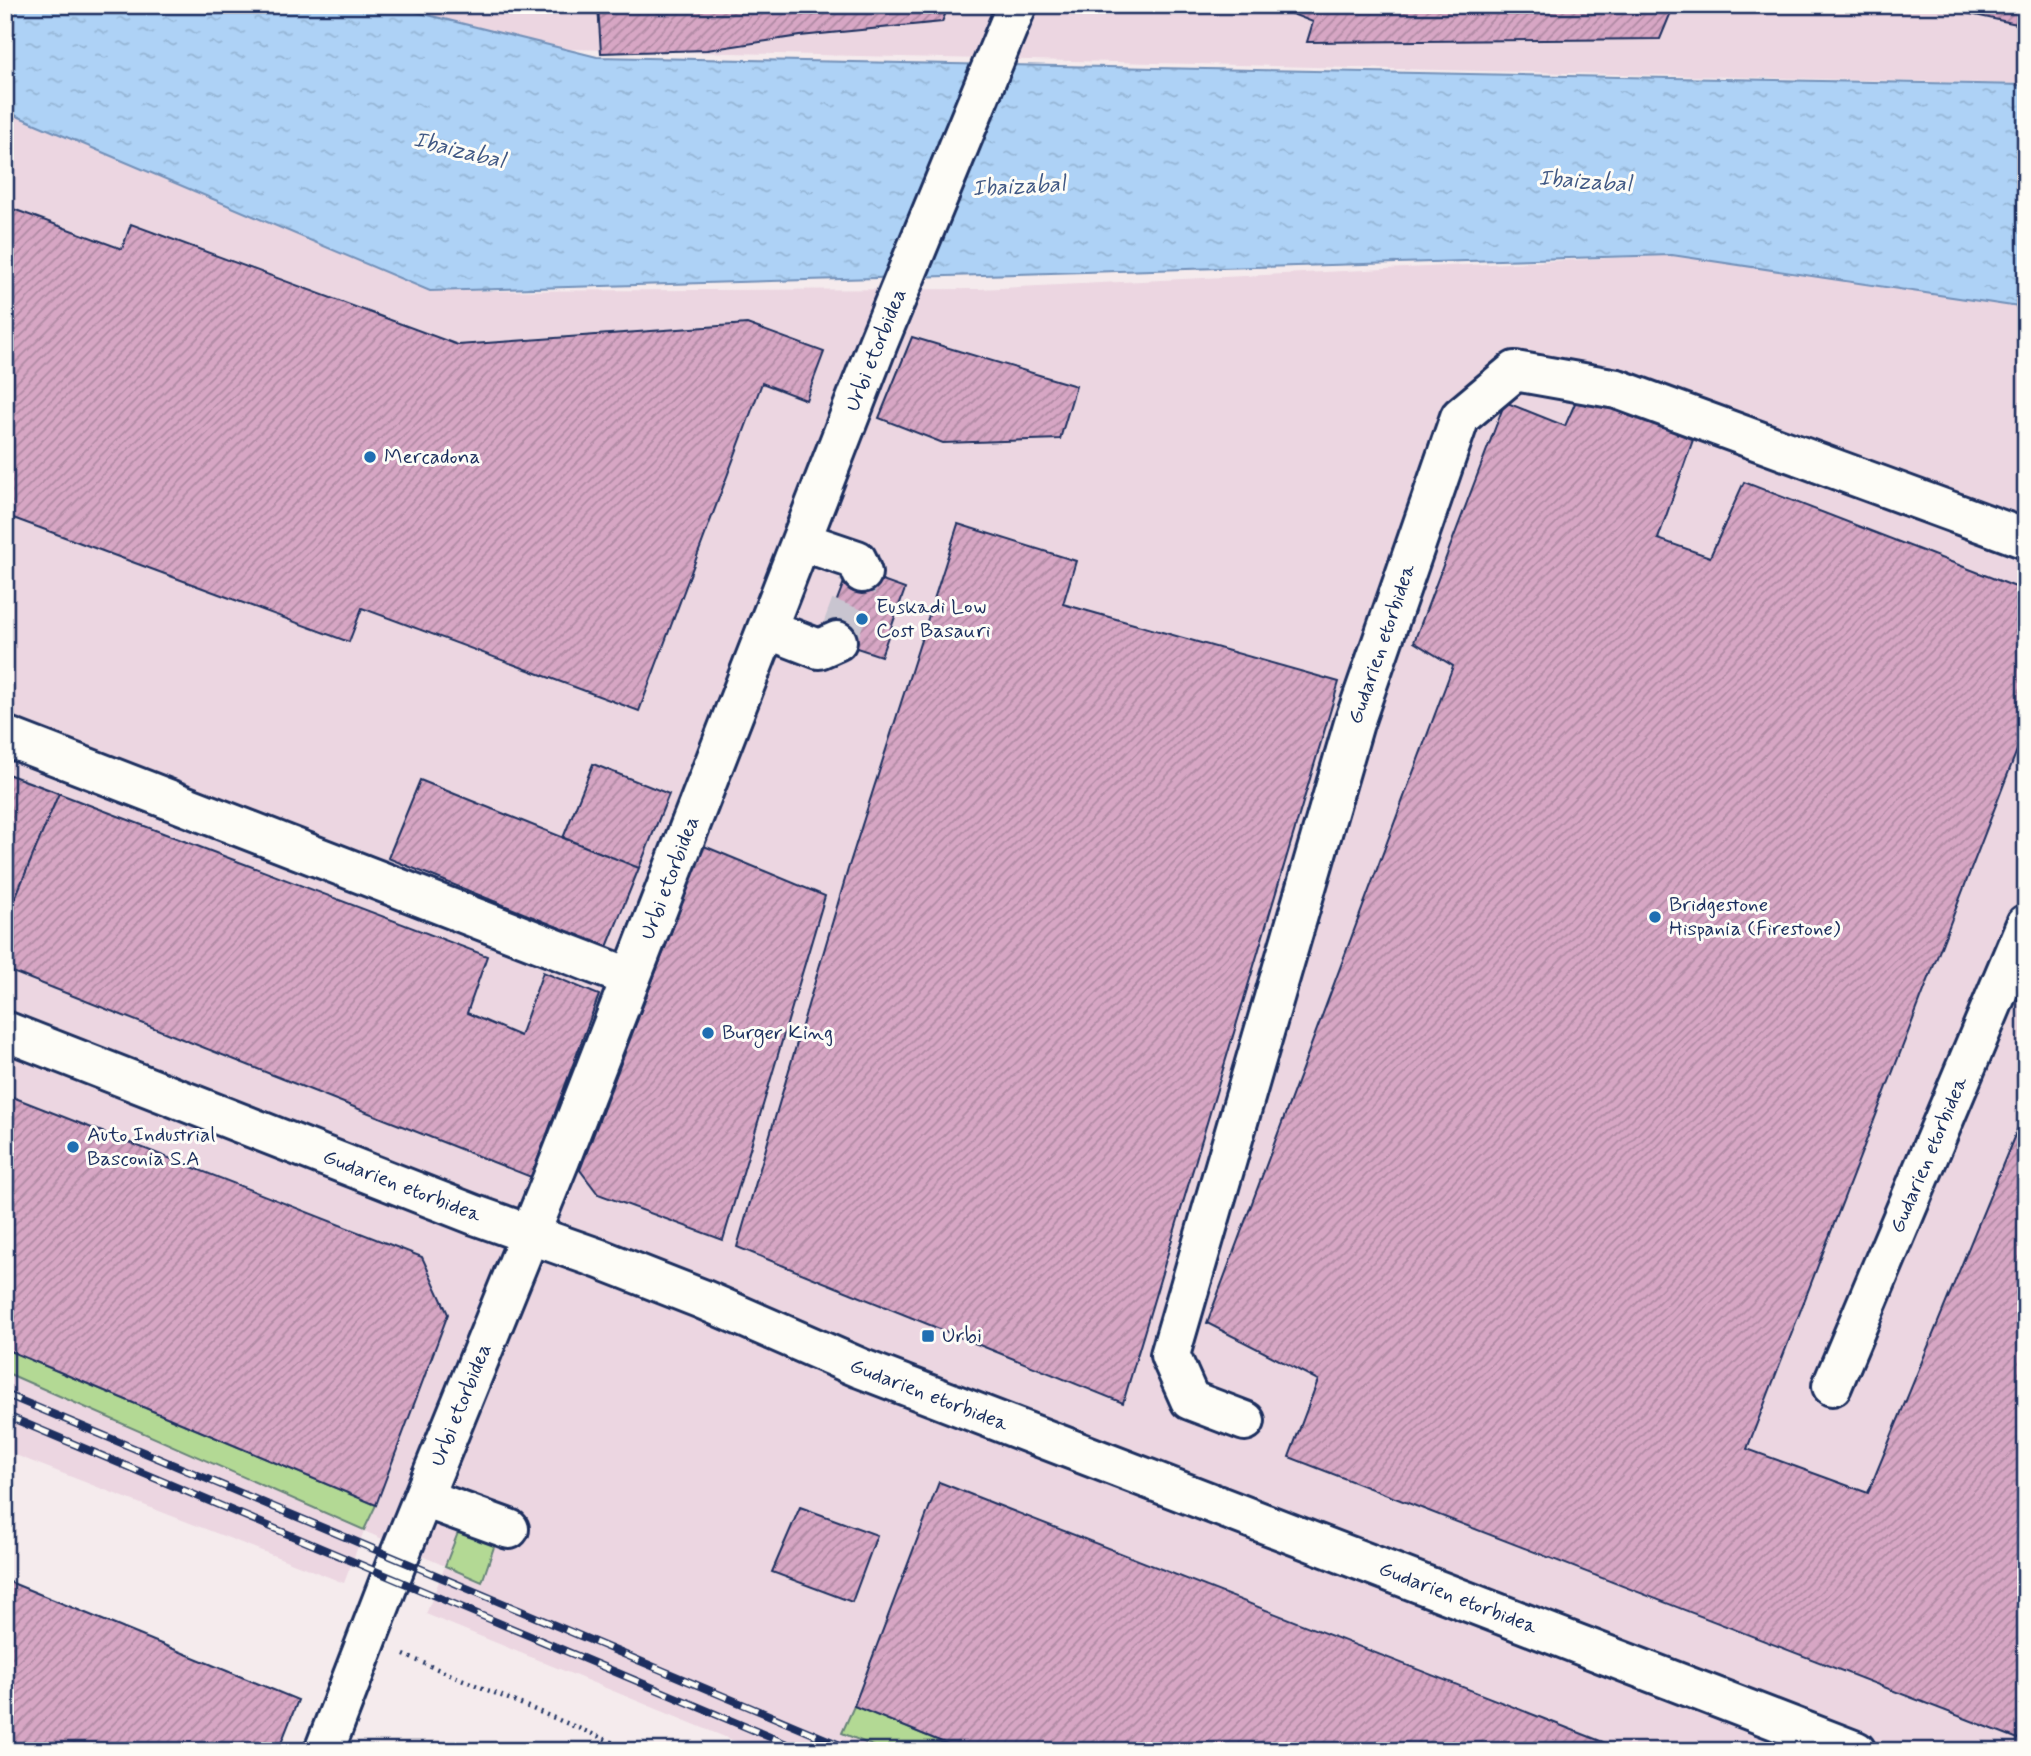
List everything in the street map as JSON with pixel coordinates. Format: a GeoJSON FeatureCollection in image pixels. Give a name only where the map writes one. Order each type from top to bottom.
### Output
{"type":"FeatureCollection","features":[{"type":"Feature","properties":{"kind":"street","name":"Urbi etorbidea"},"geometry":{"type":"LineString","coordinates":[[324,1751],[531,1234],[878,343],[1017,5]]}},
{"type":"Feature","properties":{"kind":"street","name":"Gudarien etorbidea"},"geometry":{"type":"LineString","coordinates":[[1245,1421],[1190,1400],[1170,1355],[1354,723],[1460,417],[1515,371],[1617,389],[2026,539]]}},
{"type":"Feature","properties":{"kind":"street"},"geometry":{"type":"LineString","coordinates":[[801,541],[857,560],[862,573]]}},
{"type":"Feature","properties":{"kind":"street"},"geometry":{"type":"LineString","coordinates":[[767,629],[819,649],[837,641]]}},
{"type":"Feature","properties":{"kind":"street"},"geometry":{"type":"LineString","coordinates":[[5,736],[631,978]]}},
{"type":"Feature","properties":{"kind":"street","name":"Gudarien etorbidea"},"geometry":{"type":"LineString","coordinates":[[1832,1386],[2026,924]]}},
{"type":"Feature","properties":{"kind":"street","name":"Gudarien etorbidea"},"geometry":{"type":"LineString","coordinates":[[5,1031],[475,1215],[702,1299],[860,1368],[1856,1751]]}},
{"type":"Feature","properties":{"kind":"street"},"geometry":{"type":"LineString","coordinates":[[424,1498],[509,1529]]}},
{"type":"Feature","properties":{"kind":"path"},"geometry":{"type":"LineString","coordinates":[[396,1652],[633,1751]]}},
{"type":"Feature","properties":{"kind":"shaded area"},"geometry":{"type":"Polygon","coordinates":[[[408,5],[2026,5],[2026,84],[568,49],[416,12],[408,5]]]}},
{"type":"Feature","properties":{"kind":"shaded area"},"geometry":{"type":"Polygon","coordinates":[[[5,111],[430,291],[979,289],[1672,255],[2026,308],[2026,1751],[964,1751],[842,1733],[885,1751],[759,1751],[426,1614],[445,1566],[364,1531],[344,1583],[5,1451],[5,1372],[363,1530],[376,1506],[5,1349],[5,111]]]}},
{"type":"Feature","properties":{"kind":"green space"},"geometry":{"type":"Polygon","coordinates":[[[5,1349],[376,1505],[364,1530],[5,1372],[5,1349]]]}},
{"type":"Feature","properties":{"kind":"green space"},"geometry":{"type":"Polygon","coordinates":[[[461,1525],[497,1538],[482,1582],[445,1566],[461,1525]]]}},
{"type":"Feature","properties":{"kind":"green space"},"geometry":{"type":"Polygon","coordinates":[[[854,1706],[964,1751],[885,1751],[842,1733],[854,1706]]]}},
{"type":"Feature","properties":{"kind":"water","name":"Ibaizabal"},"geometry":{"type":"Polygon","coordinates":[[[5,5],[408,5],[416,12],[597,57],[2026,85],[2026,308],[1672,255],[430,291],[5,111],[5,5]]]}},
{"type":"Feature","properties":{"kind":"building"},"geometry":{"type":"Polygon","coordinates":[[[598,5],[949,5],[942,22],[800,36],[707,50],[601,53],[598,5]]]}},
{"type":"Feature","properties":{"kind":"building"},"geometry":{"type":"Polygon","coordinates":[[[1269,5],[1674,5],[1660,39],[1307,42],[1313,22],[1269,5]]]}},
{"type":"Feature","properties":{"kind":"building"},"geometry":{"type":"Polygon","coordinates":[[[1929,5],[2026,5],[2026,26],[1929,5]]]}},
{"type":"Feature","properties":{"kind":"building","name":"Mercadona"},"geometry":{"type":"Polygon","coordinates":[[[5,206],[122,249],[131,224],[458,345],[747,324],[824,352],[806,400],[762,383],[639,711],[362,608],[349,642],[5,515],[5,206]]]}},
{"type":"Feature","properties":{"kind":"building"},"geometry":{"type":"Polygon","coordinates":[[[912,337],[1076,386],[1060,439],[943,443],[879,418],[912,337]]]}},
{"type":"Feature","properties":{"kind":"building","name":"Bridgestone Hispania (Firestone)"},"geometry":{"type":"Polygon","coordinates":[[[1580,392],[1695,434],[1658,539],[1710,557],[1744,482],[2026,591],[2026,727],[1747,1449],[1868,1493],[2026,1108],[2026,1742],[1289,1457],[1318,1380],[1207,1323],[1453,666],[1414,642],[1505,402],[1565,426],[1580,392]]]}},
{"type":"Feature","properties":{"kind":"building"},"geometry":{"type":"Polygon","coordinates":[[[958,524],[1076,561],[1063,604],[1339,682],[1123,1403],[737,1247],[848,869],[958,524]]]}},
{"type":"Feature","properties":{"kind":"building"},"geometry":{"type":"Polygon","coordinates":[[[849,569],[905,589],[881,656],[823,637],[849,569]]]}},
{"type":"Feature","properties":{"kind":"building"},"geometry":{"type":"Polygon","coordinates":[[[593,764],[669,794],[639,868],[563,838],[593,764]]]}},
{"type":"Feature","properties":{"kind":"building"},"geometry":{"type":"Polygon","coordinates":[[[5,773],[487,956],[467,1013],[520,1036],[543,972],[599,995],[531,1177],[5,969],[5,773]]]}},
{"type":"Feature","properties":{"kind":"building"},"geometry":{"type":"Polygon","coordinates":[[[5,773],[59,793],[5,922],[5,773]]]}},
{"type":"Feature","properties":{"kind":"building"},"geometry":{"type":"Polygon","coordinates":[[[420,780],[639,868],[607,947],[388,858],[420,780]]]}},
{"type":"Feature","properties":{"kind":"building","name":"Burger King"},"geometry":{"type":"Polygon","coordinates":[[[704,846],[825,896],[723,1240],[598,1194],[580,1170],[704,846]]]}},
{"type":"Feature","properties":{"kind":"building"},"geometry":{"type":"Polygon","coordinates":[[[5,1094],[422,1257],[448,1314],[376,1505],[5,1349],[5,1094]]]}},
{"type":"Feature","properties":{"kind":"building"},"geometry":{"type":"Polygon","coordinates":[[[939,1482],[1626,1751],[964,1751],[854,1706],[939,1482]]]}},
{"type":"Feature","properties":{"kind":"building"},"geometry":{"type":"Polygon","coordinates":[[[800,1507],[877,1535],[852,1602],[772,1572],[800,1507]]]}},
{"type":"Feature","properties":{"kind":"building"},"geometry":{"type":"Polygon","coordinates":[[[5,1580],[298,1700],[278,1751],[5,1751],[5,1580]]]}},
{"type":"Feature","properties":{"kind":"tunnel"},"geometry":{"type":"LineString","coordinates":[[837,641],[862,573]]}},
{"type":"Feature","properties":{"kind":"railway"},"geometry":{"type":"LineString","coordinates":[[5,1394],[854,1751]]}},
{"type":"Feature","properties":{"kind":"railway"},"geometry":{"type":"LineString","coordinates":[[5,1415],[803,1751]]}},
{"type":"Feature","properties":{"kind":"place","name":"Mercadona"},"geometry":{"type":"Point","coordinates":[370,457]}},
{"type":"Feature","properties":{"kind":"place","name":"Euskadi Low Cost Basauri"},"geometry":{"type":"Point","coordinates":[862,619]}},
{"type":"Feature","properties":{"kind":"place","name":"Bridgestone Hispania (Firestone)"},"geometry":{"type":"Point","coordinates":[1655,917]}},
{"type":"Feature","properties":{"kind":"place","name":"Burger King"},"geometry":{"type":"Point","coordinates":[708,1033]}},
{"type":"Feature","properties":{"kind":"place","name":"Auto Industrial Basconia S.A"},"geometry":{"type":"Point","coordinates":[73,1147]}},
{"type":"Feature","properties":{"kind":"place","name":"Urbi"},"geometry":{"type":"Point","coordinates":[928,1336]}}]}
